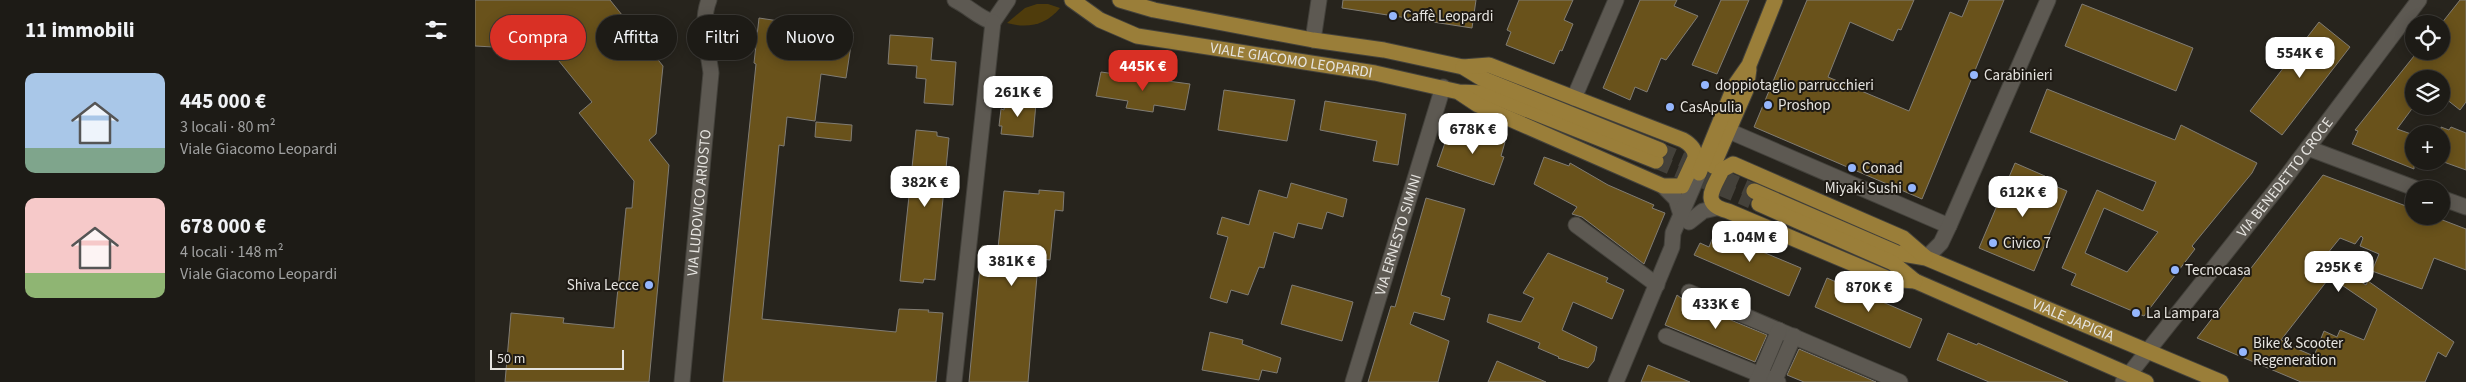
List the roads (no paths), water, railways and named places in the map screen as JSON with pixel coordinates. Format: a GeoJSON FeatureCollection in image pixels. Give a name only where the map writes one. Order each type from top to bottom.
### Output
{"type":"FeatureCollection","features":[{"type":"Feature","properties":{"kind":"main road","name":"VIALE GIACOMO LEOPARDI"},"geometry":{"type":"LineString","coordinates":[[1072,0],[1100,20],[1137,36],[1375,73],[1459,92],[1485,93],[1658,155],[1481,78],[1463,67]]}},
{"type":"Feature","properties":{"kind":"main road","name":"VIALE GIACOMO LEOPARDI"},"geometry":{"type":"LineString","coordinates":[[1120,0],[1154,10],[1313,40],[1384,50],[1463,67],[1489,65],[1683,140]]}},
{"type":"Feature","properties":{"kind":"main road"},"geometry":{"type":"LineString","coordinates":[[1703,175],[1724,132],[1735,85],[1749,65],[1775,0]]}},
{"type":"Feature","properties":{"kind":"main road","name":"VIALE GIACOMO LEOPARDI"},"geometry":{"type":"LineString","coordinates":[[1459,92],[1478,105],[1663,186]]}},
{"type":"Feature","properties":{"kind":"main road"},"geometry":{"type":"LineString","coordinates":[[1683,140],[1724,132]]}},
{"type":"Feature","properties":{"kind":"main road"},"geometry":{"type":"LineString","coordinates":[[1724,132],[1731,157],[1741,168]]}},
{"type":"Feature","properties":{"kind":"main road"},"geometry":{"type":"LineString","coordinates":[[1663,186],[1680,188],[1685,182],[1696,153],[1692,146],[1683,140]]}},
{"type":"Feature","properties":{"kind":"main road"},"geometry":{"type":"LineString","coordinates":[[1716,208],[1711,202],[1711,195],[1721,170],[1729,165],[1741,168]]}},
{"type":"Feature","properties":{"kind":"main road","name":"VIALE JAPIGIA"},"geometry":{"type":"LineString","coordinates":[[1741,168],[1903,238],[1926,258]]}},
{"type":"Feature","properties":{"kind":"main road","name":"VIALE JAPIGIA"},"geometry":{"type":"LineString","coordinates":[[2146,382],[2126,378],[1915,281],[1893,263],[1752,196],[1897,253],[1926,258],[2221,382]]}},
{"type":"Feature","properties":{"kind":"main road","name":"VIALE JAPIGIA"},"geometry":{"type":"LineString","coordinates":[[1716,208],[1728,210],[1889,278],[1915,281]]}},
{"type":"Feature","properties":{"kind":"street","name":"VIA LUDOVICO ARIOSTO"},"geometry":{"type":"LineString","coordinates":[[694,0],[701,15]]}},
{"type":"Feature","properties":{"kind":"street","name":"VIA LUDOVICO ARIOSTO"},"geometry":{"type":"LineString","coordinates":[[706,15],[709,0]]}},
{"type":"Feature","properties":{"kind":"street"},"geometry":{"type":"LineString","coordinates":[[955,0],[978,12],[985,20],[993,22]]}},
{"type":"Feature","properties":{"kind":"street"},"geometry":{"type":"LineString","coordinates":[[954,382],[993,22],[1008,0]]}},
{"type":"Feature","properties":{"kind":"street"},"geometry":{"type":"LineString","coordinates":[[1313,40],[1319,0]]}},
{"type":"Feature","properties":{"kind":"street"},"geometry":{"type":"LineString","coordinates":[[1574,98],[1617,0]]}},
{"type":"Feature","properties":{"kind":"street"},"geometry":{"type":"LineString","coordinates":[[1926,258],[1941,243],[2048,0]]}},
{"type":"Feature","properties":{"kind":"street","name":"VIA BENEDETTO CROCE"},"geometry":{"type":"LineString","coordinates":[[2126,378],[2308,148],[2419,0]]}},
{"type":"Feature","properties":{"kind":"street","name":"VIA LUDOVICO ARIOSTO"},"geometry":{"type":"LineString","coordinates":[[682,382],[711,73],[709,60]]}},
{"type":"Feature","properties":{"kind":"street","name":"VIA ERNESTO SIMINI"},"geometry":{"type":"LineString","coordinates":[[1353,382],[1443,87]]}},
{"type":"Feature","properties":{"kind":"street"},"geometry":{"type":"LineString","coordinates":[[1724,132],[1949,226]]}},
{"type":"Feature","properties":{"kind":"street"},"geometry":{"type":"LineString","coordinates":[[2308,148],[2405,184]]}},
{"type":"Feature","properties":{"kind":"street"},"geometry":{"type":"LineString","coordinates":[[1616,382],[1672,247],[1673,233],[1685,218],[1703,175]]}},
{"type":"Feature","properties":{"kind":"street"},"geometry":{"type":"LineString","coordinates":[[1663,186],[1676,199],[1685,218]]}},
{"type":"Feature","properties":{"kind":"street"},"geometry":{"type":"LineString","coordinates":[[2450,202],[2466,208]]}},
{"type":"Feature","properties":{"kind":"street"},"geometry":{"type":"LineString","coordinates":[[1685,218],[1716,208]]}},
{"type":"Feature","properties":{"kind":"street"},"geometry":{"type":"LineString","coordinates":[[1576,225],[1657,285]]}},
{"type":"Feature","properties":{"kind":"street"},"geometry":{"type":"LineString","coordinates":[[1689,292],[1900,382]]}},
{"type":"Feature","properties":{"kind":"street"},"geometry":{"type":"LineString","coordinates":[[1758,378],[1779,330]]}},
{"type":"Feature","properties":{"kind":"street"},"geometry":{"type":"LineString","coordinates":[[1666,336],[1758,378],[1776,382],[1794,336]]}},
{"type":"Feature","properties":{"kind":"tunnel"},"geometry":{"type":"LineString","coordinates":[[1660,150],[1754,191]]}},
{"type":"Feature","properties":{"kind":"tunnel"},"geometry":{"type":"LineString","coordinates":[[1656,161],[1751,201]]}},
{"type":"Feature","properties":{"kind":"place","name":"Caffè Leopardi"},"geometry":{"type":"Point","coordinates":[1393,16]}},
{"type":"Feature","properties":{"kind":"place","name":"Carabinieri"},"geometry":{"type":"Point","coordinates":[1974,75]}},
{"type":"Feature","properties":{"kind":"place","name":"doppiotaglio parrucchieri"},"geometry":{"type":"Point","coordinates":[1705,85]}},
{"type":"Feature","properties":{"kind":"place","name":"Proshop"},"geometry":{"type":"Point","coordinates":[1768,105]}},
{"type":"Feature","properties":{"kind":"place","name":"CasApulia"},"geometry":{"type":"Point","coordinates":[1670,107]}},
{"type":"Feature","properties":{"kind":"place","name":"Conad"},"geometry":{"type":"Point","coordinates":[1852,168]}},
{"type":"Feature","properties":{"kind":"place","name":"Miyaki Sushi"},"geometry":{"type":"Point","coordinates":[1912,188]}},
{"type":"Feature","properties":{"kind":"place","name":"Civico 7"},"geometry":{"type":"Point","coordinates":[1993,243]}},
{"type":"Feature","properties":{"kind":"place","name":"Tecnocasa"},"geometry":{"type":"Point","coordinates":[2175,270]}},
{"type":"Feature","properties":{"kind":"place","name":"Shiva Lecce"},"geometry":{"type":"Point","coordinates":[649,285]}},
{"type":"Feature","properties":{"kind":"place","name":"La Lampara"},"geometry":{"type":"Point","coordinates":[2136,313]}},
{"type":"Feature","properties":{"kind":"place","name":"Bike & Scooter Regeneration"},"geometry":{"type":"Point","coordinates":[2243,352]}}]}
